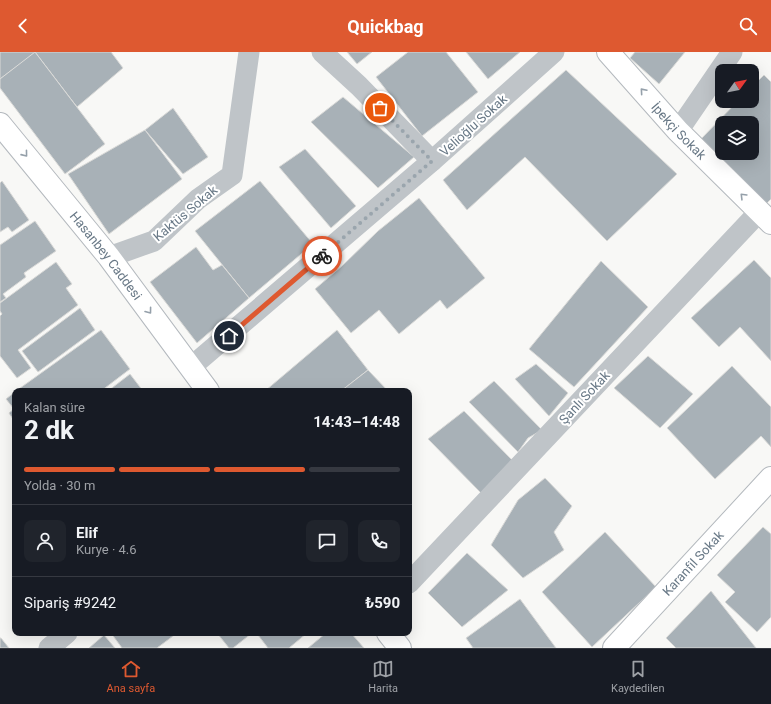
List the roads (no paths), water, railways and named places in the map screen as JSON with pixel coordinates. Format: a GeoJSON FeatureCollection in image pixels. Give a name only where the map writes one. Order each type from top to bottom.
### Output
{"type":"FeatureCollection","features":[{"type":"Feature","properties":{"kind":"main road","name":"İpekçi Sokak"},"geometry":{"type":"LineString","coordinates":[[608,52],[678,131],[765,217]]}},
{"type":"Feature","properties":{"kind":"main road","name":"Hasanbey Caddesi"},"geometry":{"type":"LineString","coordinates":[[0,124],[109,257],[206,388]]}},
{"type":"Feature","properties":{"kind":"main road","name":"Karanfil Sokak"},"geometry":{"type":"LineString","coordinates":[[616,647],[771,478]]}},
{"type":"Feature","properties":{"kind":"main road"},"geometry":{"type":"LineString","coordinates":[[390,636],[400,648]]}},
{"type":"Feature","properties":{"kind":"street","name":"Kaktüs Sokak"},"geometry":{"type":"LineString","coordinates":[[109,257],[154,241],[198,199],[232,175],[249,52]]}},
{"type":"Feature","properties":{"kind":"street"},"geometry":{"type":"LineString","coordinates":[[322,52],[359,86],[432,161]]}},
{"type":"Feature","properties":{"kind":"street","name":"Velioğlu Sokak"},"geometry":{"type":"LineString","coordinates":[[191,367],[432,161],[554,52]]}},
{"type":"Feature","properties":{"kind":"street"},"geometry":{"type":"LineString","coordinates":[[678,131],[732,52]]}},
{"type":"Feature","properties":{"kind":"street","name":"Şanlı Sokak"},"geometry":{"type":"LineString","coordinates":[[412,580],[765,217]]}},
{"type":"Feature","properties":{"kind":"street"},"geometry":{"type":"LineString","coordinates":[[49,648],[64,636]]}}]}
